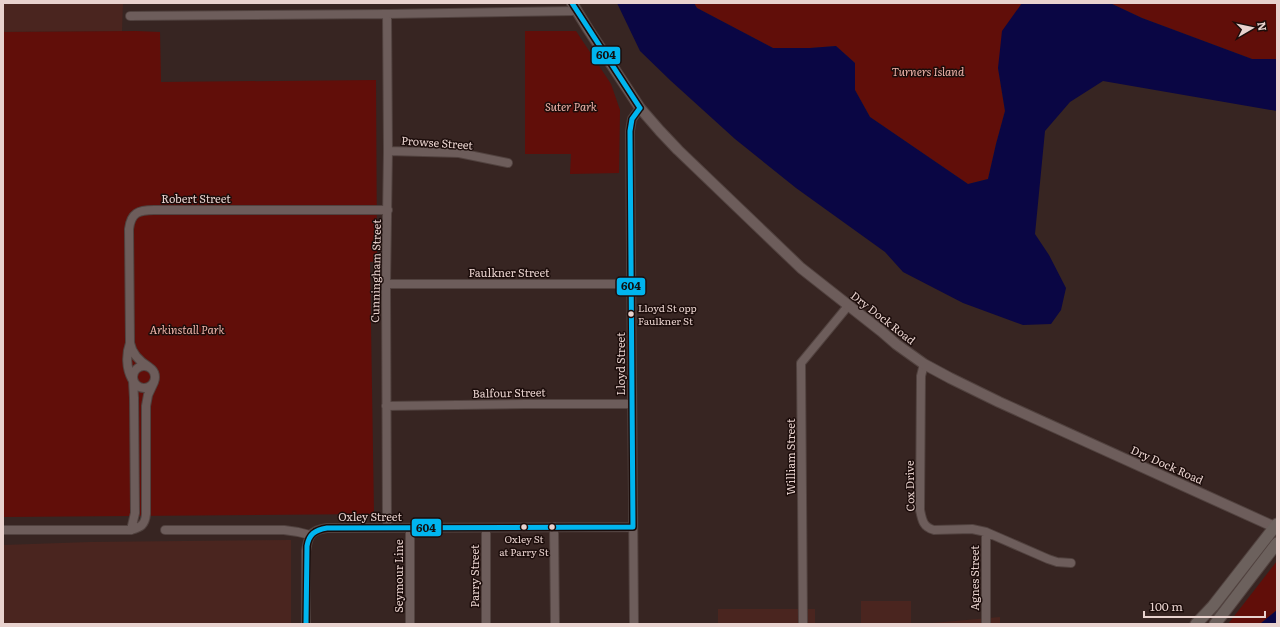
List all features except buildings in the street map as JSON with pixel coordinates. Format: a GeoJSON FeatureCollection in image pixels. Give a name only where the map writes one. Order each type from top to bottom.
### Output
{"type":"FeatureCollection","features":[{"type":"Feature","properties":{"kind":"main road"},"geometry":{"type":"LineString","coordinates":[[1196,624],[1213,606],[1276,526]]}},
{"type":"Feature","properties":{"kind":"main road"},"geometry":{"type":"LineString","coordinates":[[1215,624],[1277,542]]}},
{"type":"Feature","properties":{"kind":"street"},"geometry":{"type":"LineString","coordinates":[[130,16],[388,14],[574,7]]}},
{"type":"Feature","properties":{"kind":"street","name":"Dry Dock Road"},"geometry":{"type":"LineString","coordinates":[[574,7],[640,108],[678,150],[801,268],[896,344],[924,364],[999,402],[1276,526]]}},
{"type":"Feature","properties":{"kind":"street","name":"Cunningham Street"},"geometry":{"type":"LineString","coordinates":[[386,528],[388,14]]}},
{"type":"Feature","properties":{"kind":"street","name":"Lloyd Street"},"geometry":{"type":"LineString","coordinates":[[634,624],[631,125],[632,118],[640,108]]}},
{"type":"Feature","properties":{"kind":"street","name":"Prowse Street"},"geometry":{"type":"LineString","coordinates":[[388,151],[459,153],[508,163]]}},
{"type":"Feature","properties":{"kind":"street","name":"Robert Street"},"geometry":{"type":"LineString","coordinates":[[131,530],[135,513],[134,398],[133,379],[129,372],[128,350],[130,342],[129,229],[130,222],[133,217],[140,211],[145,210],[388,210]]}},
{"type":"Feature","properties":{"kind":"street","name":"Faulkner Street"},"geometry":{"type":"LineString","coordinates":[[386,284],[632,284]]}},
{"type":"Feature","properties":{"kind":"street","name":"William Street"},"geometry":{"type":"LineString","coordinates":[[803,624],[801,363],[848,306]]}},
{"type":"Feature","properties":{"kind":"street","name":"Robert Street"},"geometry":{"type":"LineString","coordinates":[[130,342],[133,352],[149,367]]}},
{"type":"Feature","properties":{"kind":"street","name":"Cox Drive"},"geometry":{"type":"LineString","coordinates":[[924,364],[920,384],[920,510],[924,525],[928,529],[934,530],[972,529],[986,532],[1048,559],[1071,564]]}},
{"type":"Feature","properties":{"kind":"street"},"geometry":{"type":"LineString","coordinates":[[3,530],[131,530],[141,526],[145,522],[146,517],[146,406],[148,394],[154,382],[155,374],[149,367],[143,366],[138,367],[133,374],[133,379],[136,385],[142,388],[150,387],[154,382]]}},
{"type":"Feature","properties":{"kind":"street","name":"Balfour Street"},"geometry":{"type":"LineString","coordinates":[[386,406],[632,404]]}},
{"type":"Feature","properties":{"kind":"street"},"geometry":{"type":"LineString","coordinates":[[554,527],[555,624]]}},
{"type":"Feature","properties":{"kind":"street","name":"Oxley Street"},"geometry":{"type":"LineString","coordinates":[[310,535],[314,531],[322,528],[633,527]]}},
{"type":"Feature","properties":{"kind":"street","name":"Seymour Line"},"geometry":{"type":"LineString","coordinates":[[410,528],[410,624]]}},
{"type":"Feature","properties":{"kind":"street","name":"Parry Street"},"geometry":{"type":"LineString","coordinates":[[486,528],[486,624]]}},
{"type":"Feature","properties":{"kind":"street"},"geometry":{"type":"LineString","coordinates":[[165,530],[284,530],[310,535],[306,551],[306,624]]}},
{"type":"Feature","properties":{"kind":"street","name":"Agnes Street"},"geometry":{"type":"LineString","coordinates":[[986,532],[986,624]]}},
{"type":"Feature","properties":{"kind":"shaded area"},"geometry":{"type":"Polygon","coordinates":[[[3,3],[123,3],[122,31],[3,32],[3,3]]]}},
{"type":"Feature","properties":{"kind":"shaded area"},"geometry":{"type":"Polygon","coordinates":[[[617,3],[694,3],[697,8],[773,48],[836,46],[855,63],[855,90],[870,117],[968,184],[988,179],[1005,111],[998,68],[1002,31],[1022,3],[1110,3],[1142,18],[1252,59],[1277,59],[1277,111],[1103,81],[1070,102],[1045,131],[1035,234],[1049,255],[1066,288],[1061,310],[1051,324],[1023,325],[963,303],[903,272],[885,252],[796,188],[735,139],[640,51],[617,3]]]}},
{"type":"Feature","properties":{"kind":"shaded area"},"geometry":{"type":"Polygon","coordinates":[[[291,540],[291,624],[3,624],[3,545],[90,542],[291,540]]]}},
{"type":"Feature","properties":{"kind":"shaded area"},"geometry":{"type":"Polygon","coordinates":[[[861,601],[911,601],[911,624],[861,624],[861,601]]]}},
{"type":"Feature","properties":{"kind":"shaded area"},"geometry":{"type":"Polygon","coordinates":[[[718,609],[815,609],[815,624],[718,624],[718,609]]]}},
{"type":"Feature","properties":{"kind":"shaded area"},"geometry":{"type":"Polygon","coordinates":[[[1277,610],[1277,624],[1260,624],[1277,610]]]}},
{"type":"Feature","properties":{"kind":"shaded area"},"geometry":{"type":"Polygon","coordinates":[[[1000,617],[1000,624],[921,624],[1000,617]]]}},
{"type":"Feature","properties":{"kind":"green space","name":"Turners Island"},"geometry":{"type":"Polygon","coordinates":[[[694,3],[1022,3],[998,68],[1005,111],[988,179],[968,184],[870,117],[855,90],[855,63],[836,46],[773,48],[697,8],[694,3]]]}},
{"type":"Feature","properties":{"kind":"green space"},"geometry":{"type":"Polygon","coordinates":[[[1110,3],[1277,3],[1277,59],[1252,59],[1142,18],[1110,3]]]}},
{"type":"Feature","properties":{"kind":"green space","name":"Suter Park"},"geometry":{"type":"Polygon","coordinates":[[[525,31],[576,31],[611,84],[620,110],[619,173],[570,174],[571,154],[525,154],[525,31]]]}},
{"type":"Feature","properties":{"kind":"green space","name":"Arkinstall Park"},"geometry":{"type":"Polygon","coordinates":[[[3,32],[160,32],[161,82],[376,80],[377,261],[370,262],[374,514],[3,517],[3,32]]]}},
{"type":"Feature","properties":{"kind":"green space"},"geometry":{"type":"Polygon","coordinates":[[[1277,561],[1277,610],[1260,624],[1228,624],[1277,561]]]}},
{"type":"Feature","properties":{"kind":"transit line","name":"604"},"geometry":{"type":"LineString","coordinates":[[572,3],[640,108]]}},
{"type":"Feature","properties":{"kind":"transit line","name":"604"},"geometry":{"type":"LineString","coordinates":[[633,527],[630,131],[632,119],[640,108]]}},
{"type":"Feature","properties":{"kind":"transit line","name":"604"},"geometry":{"type":"LineString","coordinates":[[306,624],[307,546],[309,538],[316,531],[327,528],[633,527]]}},
{"type":"Feature","properties":{"kind":"place","name":"Lloyd St opp Faulkner St"},"geometry":{"type":"Point","coordinates":[631,314]}},
{"type":"Feature","properties":{"kind":"place","name":"Oxley St at Parry St"},"geometry":{"type":"Point","coordinates":[524,527]}}]}
